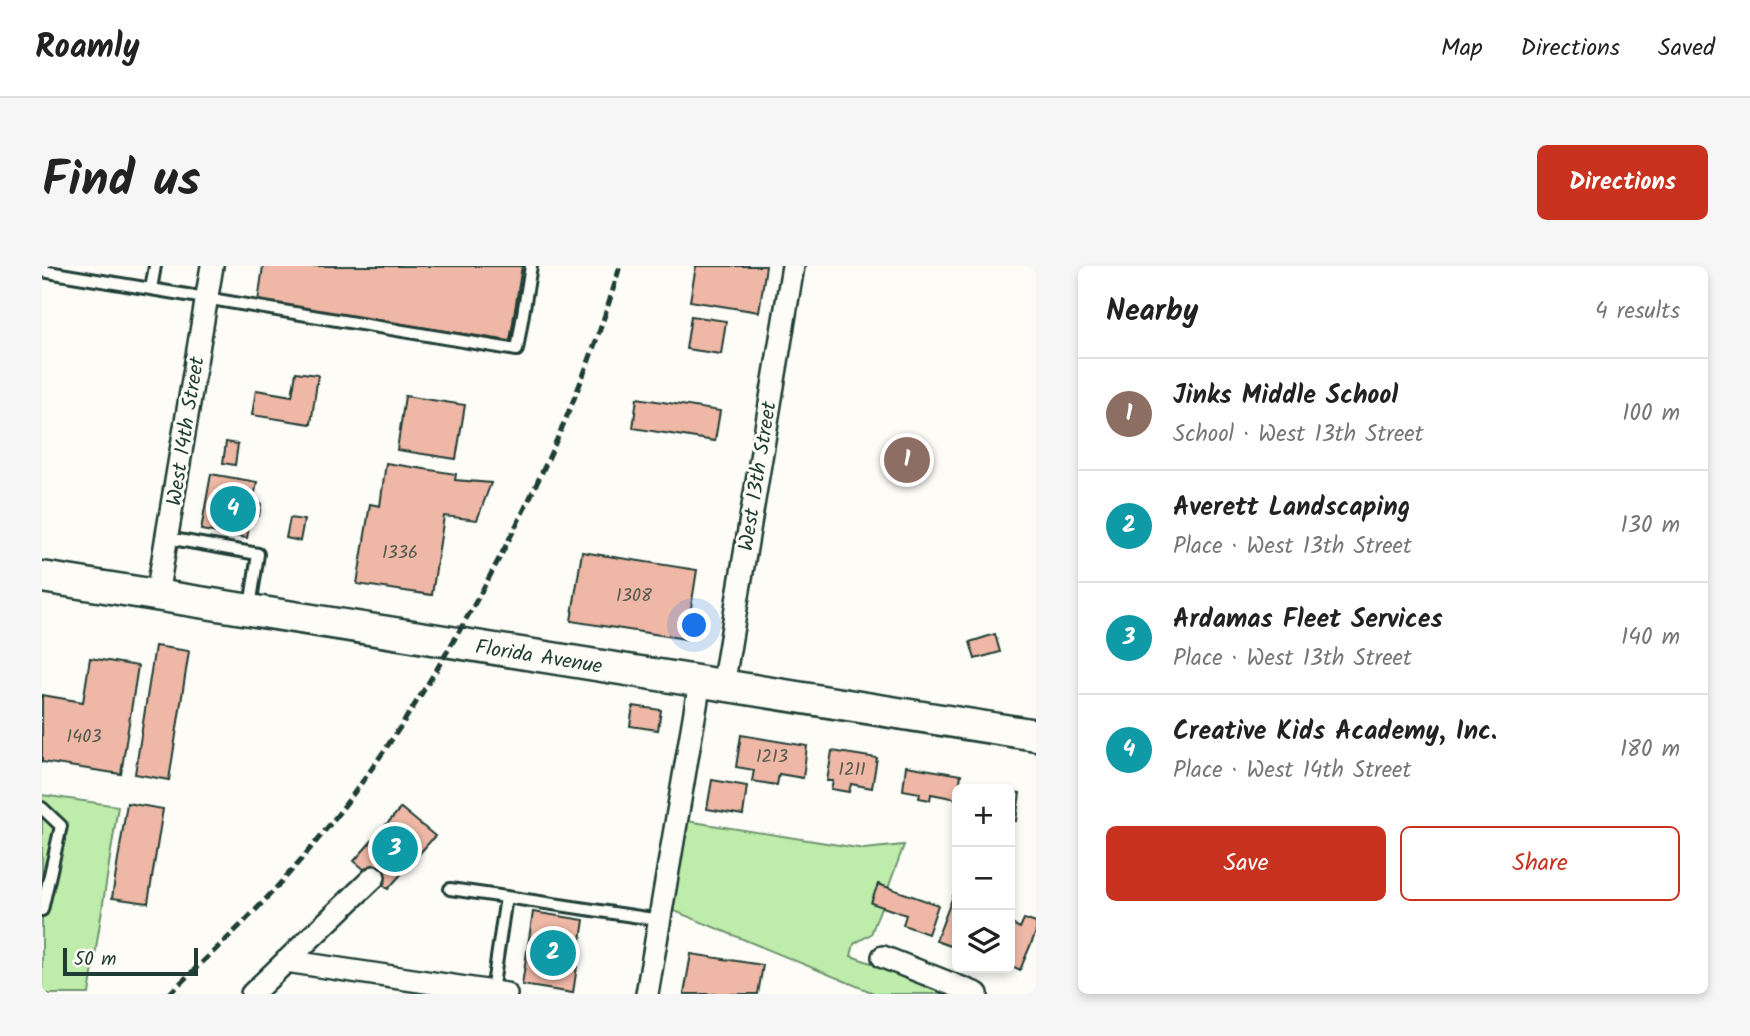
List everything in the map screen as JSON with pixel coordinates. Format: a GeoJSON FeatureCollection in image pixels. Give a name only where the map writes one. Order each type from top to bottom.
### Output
{"type":"FeatureCollection","features":[{"type":"Feature","properties":{"kind":"street","name":"West 14th Street"},"geometry":{"type":"LineString","coordinates":[[157,595],[212,266]]}},
{"type":"Feature","properties":{"kind":"street","name":"West 13th Street"},"geometry":{"type":"LineString","coordinates":[[647,994],[660,920],[712,684],[793,266]]}},
{"type":"Feature","properties":{"kind":"street","name":"Florida Avenue"},"geometry":{"type":"LineString","coordinates":[[42,577],[1036,735]]}},
{"type":"Feature","properties":{"kind":"street"},"geometry":{"type":"LineString","coordinates":[[252,994],[374,877]]}},
{"type":"Feature","properties":{"kind":"street"},"geometry":{"type":"LineString","coordinates":[[883,957],[977,994]]}},
{"type":"Feature","properties":{"kind":"street"},"geometry":{"type":"LineString","coordinates":[[286,961],[499,993]]}},
{"type":"Feature","properties":{"kind":"lane"},"geometry":{"type":"LineString","coordinates":[[151,289],[155,266]]}},
{"type":"Feature","properties":{"kind":"lane"},"geometry":{"type":"LineString","coordinates":[[49,270],[207,300],[517,350],[531,266]]}},
{"type":"Feature","properties":{"kind":"lane"},"geometry":{"type":"LineString","coordinates":[[167,538],[258,554],[250,610]]}},
{"type":"Feature","properties":{"kind":"lane"},"geometry":{"type":"LineString","coordinates":[[42,808],[61,826],[42,911]]}},
{"type":"Feature","properties":{"kind":"lane"},"geometry":{"type":"LineString","coordinates":[[450,889],[660,920]]}},
{"type":"Feature","properties":{"kind":"lane"},"geometry":{"type":"LineString","coordinates":[[499,993],[506,897]]}},
{"type":"Feature","properties":{"kind":"green space"},"geometry":{"type":"Polygon","coordinates":[[[42,795],[118,806],[89,994],[42,994],[42,795]]]}},
{"type":"Feature","properties":{"kind":"green space"},"geometry":{"type":"Polygon","coordinates":[[[687,821],[864,849],[904,845],[871,934],[854,944],[851,956],[960,994],[876,994],[672,910],[687,821]]]}},
{"type":"Feature","properties":{"kind":"building"},"geometry":{"type":"Polygon","coordinates":[[[263,266],[522,266],[510,341],[258,302],[263,266]]]}},
{"type":"Feature","properties":{"kind":"building"},"geometry":{"type":"Polygon","coordinates":[[[696,266],[766,266],[759,312],[690,301],[696,266]]]}},
{"type":"Feature","properties":{"kind":"building"},"geometry":{"type":"Polygon","coordinates":[[[691,316],[726,321],[721,354],[686,349],[691,316]]]}},
{"type":"Feature","properties":{"kind":"building"},"geometry":{"type":"Polygon","coordinates":[[[296,372],[318,375],[311,424],[252,415],[256,390],[292,396],[296,372]]]}},
{"type":"Feature","properties":{"kind":"building"},"geometry":{"type":"Polygon","coordinates":[[[405,396],[465,405],[456,459],[397,450],[405,396]]]}},
{"type":"Feature","properties":{"kind":"building"},"geometry":{"type":"Polygon","coordinates":[[[637,398],[720,411],[715,441],[633,428],[637,398]]]}},
{"type":"Feature","properties":{"kind":"building"},"geometry":{"type":"Polygon","coordinates":[[[226,442],[238,444],[235,465],[223,463],[226,442]]]}},
{"type":"Feature","properties":{"kind":"building"},"geometry":{"type":"Polygon","coordinates":[[[386,463],[456,474],[455,480],[491,483],[477,520],[444,516],[432,595],[357,584],[370,504],[380,506],[386,463]]]}},
{"type":"Feature","properties":{"kind":"building"},"geometry":{"type":"Polygon","coordinates":[[[211,474],[257,482],[253,503],[261,504],[259,516],[251,515],[247,538],[201,530],[211,474]]]}},
{"type":"Feature","properties":{"kind":"building"},"geometry":{"type":"Polygon","coordinates":[[[290,518],[304,520],[300,541],[286,538],[290,518]]]}},
{"type":"Feature","properties":{"kind":"building"},"geometry":{"type":"Polygon","coordinates":[[[582,552],[697,570],[686,639],[571,621],[582,552]]]}},
{"type":"Feature","properties":{"kind":"building"},"geometry":{"type":"Polygon","coordinates":[[[995,634],[1000,652],[975,659],[970,642],[995,634]]]}},
{"type":"Feature","properties":{"kind":"building"},"geometry":{"type":"Polygon","coordinates":[[[155,646],[189,651],[169,780],[135,774],[155,646]]]}},
{"type":"Feature","properties":{"kind":"building"},"geometry":{"type":"Polygon","coordinates":[[[90,658],[138,666],[121,774],[42,762],[42,695],[83,702],[90,658]]]}},
{"type":"Feature","properties":{"kind":"building"},"geometry":{"type":"Polygon","coordinates":[[[633,706],[661,710],[658,730],[630,726],[633,706]]]}},
{"type":"Feature","properties":{"kind":"building"},"geometry":{"type":"Polygon","coordinates":[[[741,735],[807,746],[803,778],[779,774],[777,785],[752,781],[754,770],[736,767],[741,735]]]}},
{"type":"Feature","properties":{"kind":"building"},"geometry":{"type":"Polygon","coordinates":[[[832,751],[877,758],[872,788],[851,784],[849,792],[831,789],[833,781],[827,781],[832,751]]]}},
{"type":"Feature","properties":{"kind":"building"},"geometry":{"type":"Polygon","coordinates":[[[906,766],[961,775],[960,784],[952,784],[952,798],[931,794],[930,800],[919,798],[920,793],[903,790],[906,766]]]}},
{"type":"Feature","properties":{"kind":"building"},"geometry":{"type":"Polygon","coordinates":[[[712,780],[747,786],[743,815],[707,809],[712,780]]]}},
{"type":"Feature","properties":{"kind":"building"},"geometry":{"type":"Polygon","coordinates":[[[1015,792],[1020,793],[1015,821],[1015,792]]]}},
{"type":"Feature","properties":{"kind":"building"},"geometry":{"type":"Polygon","coordinates":[[[127,803],[163,809],[148,903],[112,898],[127,803]]]}},
{"type":"Feature","properties":{"kind":"building"},"geometry":{"type":"Polygon","coordinates":[[[401,808],[435,836],[388,889],[354,861],[401,808]]]}},
{"type":"Feature","properties":{"kind":"building"},"geometry":{"type":"Polygon","coordinates":[[[878,884],[938,905],[928,934],[903,925],[906,915],[871,903],[878,884]]]}},
{"type":"Feature","properties":{"kind":"building"},"geometry":{"type":"Polygon","coordinates":[[[952,899],[952,947],[936,941],[952,899]]]}},
{"type":"Feature","properties":{"kind":"building"},"geometry":{"type":"Polygon","coordinates":[[[533,912],[584,920],[573,993],[522,985],[533,912]]]}},
{"type":"Feature","properties":{"kind":"building"},"geometry":{"type":"Polygon","coordinates":[[[1024,919],[1036,923],[1036,932],[1020,970],[1015,968],[1015,926],[1020,928],[1024,919]]]}},
{"type":"Feature","properties":{"kind":"building"},"geometry":{"type":"Polygon","coordinates":[[[691,954],[763,965],[758,994],[684,994],[691,954]]]}},
{"type":"Feature","properties":{"kind":"railway"},"geometry":{"type":"LineString","coordinates":[[169,994],[249,917],[331,824],[382,754],[430,680],[474,605],[538,482],[575,397],[620,266]]}},
{"type":"Feature","properties":{"kind":"place","name":"Jinks Middle School"},"geometry":{"type":"Point","coordinates":[907,460]}},
{"type":"Feature","properties":{"kind":"place","name":"Creative Kids Academy, Inc."},"geometry":{"type":"Point","coordinates":[233,509]}},
{"type":"Feature","properties":{"kind":"place","name":"Ardamas Fleet Services"},"geometry":{"type":"Point","coordinates":[395,849]}},
{"type":"Feature","properties":{"kind":"place","name":"Averett Landscaping"},"geometry":{"type":"Point","coordinates":[553,953]}}]}
